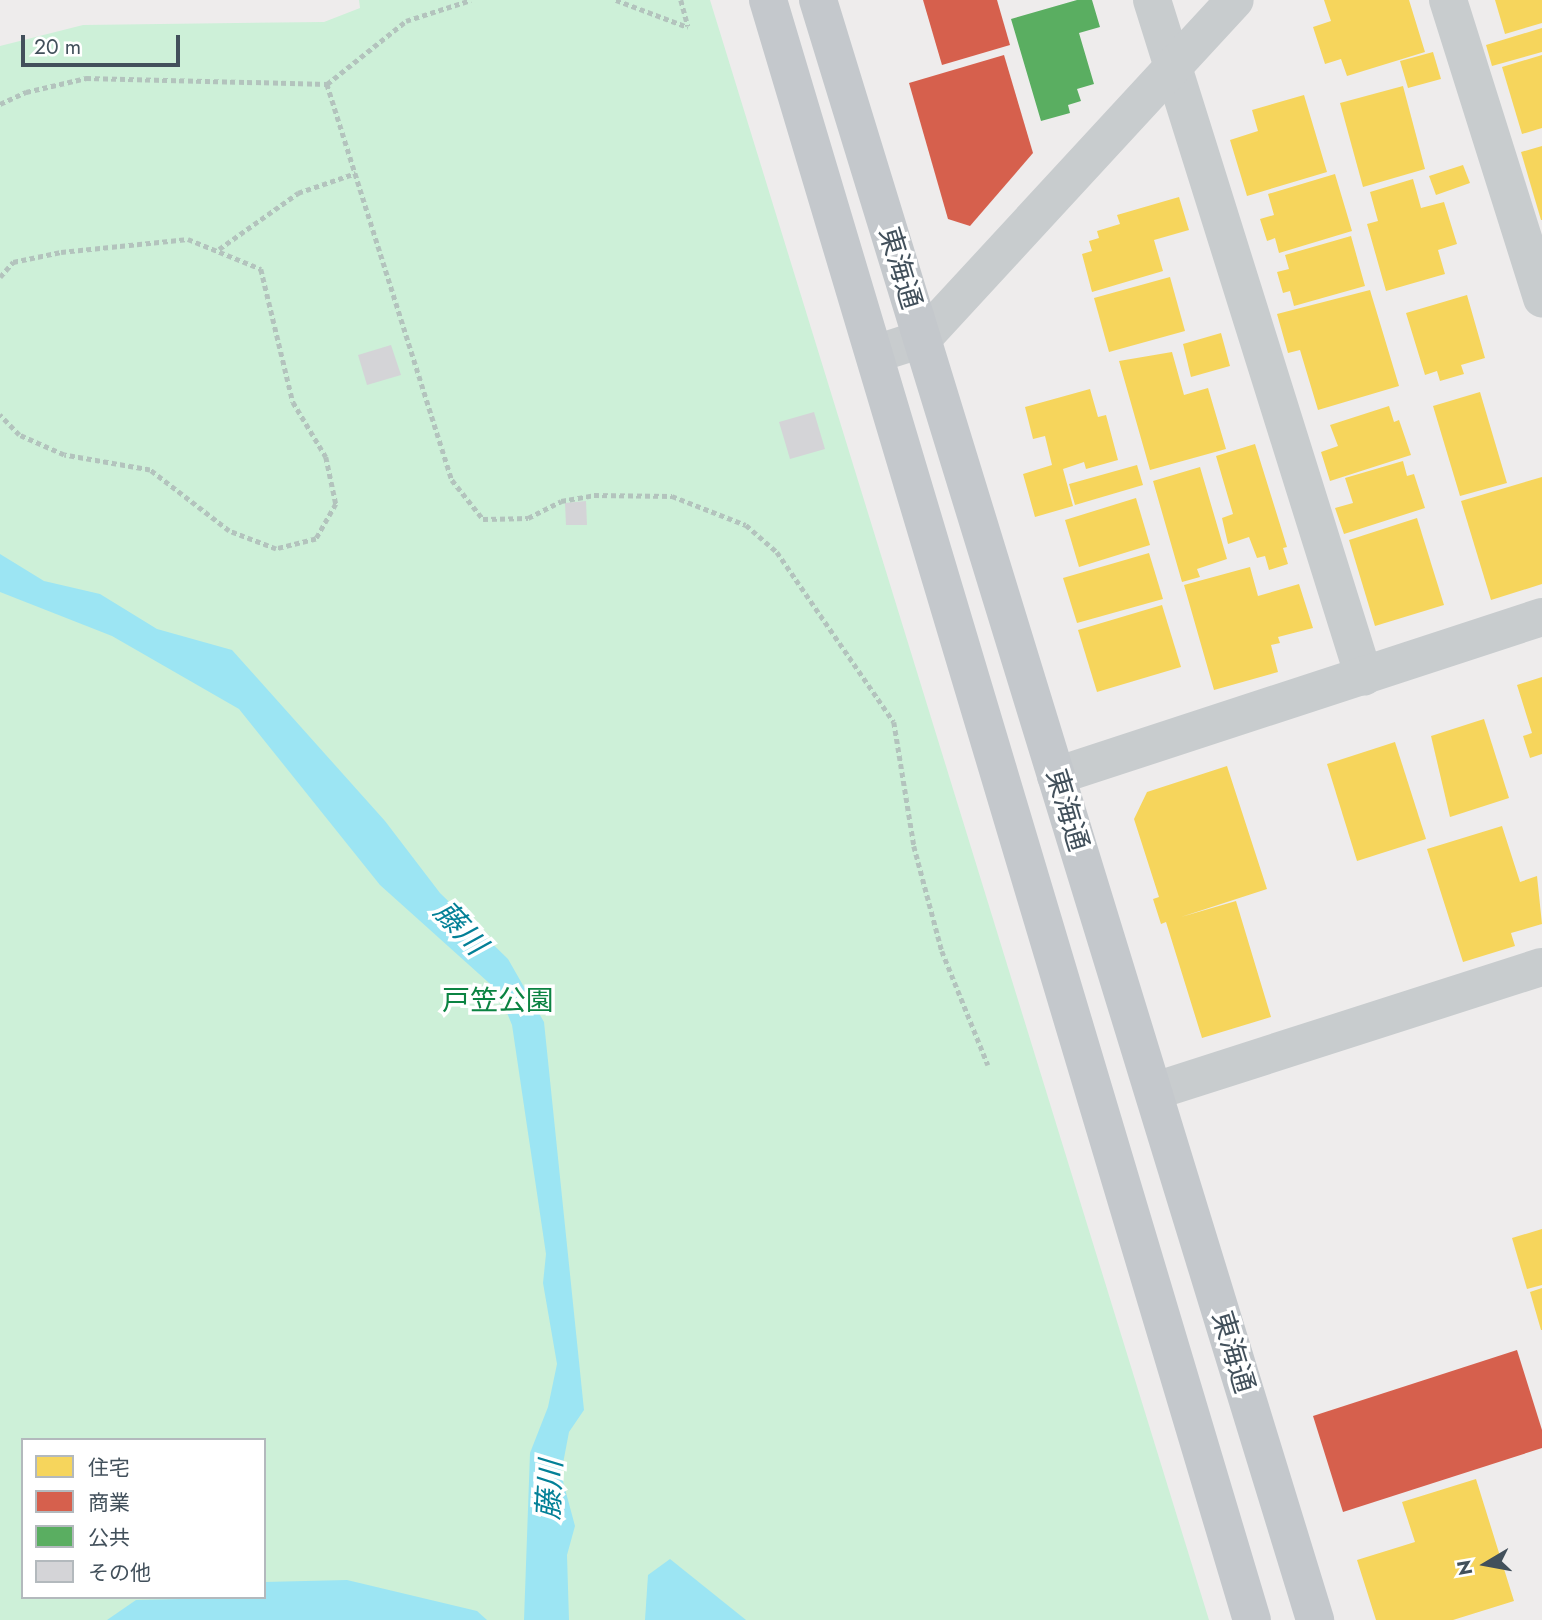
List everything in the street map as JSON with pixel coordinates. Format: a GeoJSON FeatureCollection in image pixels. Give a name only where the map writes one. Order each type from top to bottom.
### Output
{"type":"FeatureCollection","features":[{"type":"Feature","properties":{"kind":"main road","name":"東海通"},"geometry":{"type":"LineString","coordinates":[[768,0],[1252,1620]]}},
{"type":"Feature","properties":{"kind":"main road","name":"東海通"},"geometry":{"type":"LineString","coordinates":[[818,0],[1155,1091],[1315,1620]]}},
{"type":"Feature","properties":{"kind":"street"},"geometry":{"type":"LineString","coordinates":[[1152,0],[1364,677]]}},
{"type":"Feature","properties":{"kind":"street"},"geometry":{"type":"LineString","coordinates":[[874,354],[922,339],[1173,71],[1235,0]]}},
{"type":"Feature","properties":{"kind":"street"},"geometry":{"type":"LineString","coordinates":[[1448,0],[1542,299]]}},
{"type":"Feature","properties":{"kind":"street"},"geometry":{"type":"LineString","coordinates":[[1056,776],[1542,617]]}},
{"type":"Feature","properties":{"kind":"street"},"geometry":{"type":"LineString","coordinates":[[1155,1091],[1542,967]]}},
{"type":"Feature","properties":{"kind":"path"},"geometry":{"type":"LineString","coordinates":[[0,104],[26,92],[86,78],[327,83],[406,21],[471,0]]}},
{"type":"Feature","properties":{"kind":"path"},"geometry":{"type":"LineString","coordinates":[[615,0],[688,27],[681,0]]}},
{"type":"Feature","properties":{"kind":"path"},"geometry":{"type":"LineString","coordinates":[[327,83],[452,480],[483,519],[528,518],[561,501],[594,495],[672,496],[746,525],[777,552],[894,722],[914,846],[942,951],[988,1065]]}},
{"type":"Feature","properties":{"kind":"path"},"geometry":{"type":"LineString","coordinates":[[219,249],[299,193],[356,173]]}},
{"type":"Feature","properties":{"kind":"path"},"geometry":{"type":"LineString","coordinates":[[0,277],[13,262],[61,253],[188,239],[219,249],[261,269],[293,402],[326,457],[336,504],[316,539],[276,549],[229,531],[150,470],[64,455],[19,435],[0,415]]}},
{"type":"Feature","properties":{"kind":"green space","name":"戸笠公園"},"geometry":{"type":"Polygon","coordinates":[[[359,0],[710,0],[1209,1620],[0,1620],[0,46],[83,25],[324,22],[360,8],[359,0]]]}},
{"type":"Feature","properties":{"kind":"water","name":"藤川"},"geometry":{"type":"Polygon","coordinates":[[[0,554],[44,581],[100,594],[157,629],[232,650],[385,821],[440,893],[508,959],[544,1022],[584,1410],[569,1432],[561,1474],[575,1526],[567,1555],[569,1620],[524,1620],[530,1453],[548,1407],[557,1364],[543,1283],[546,1254],[512,1025],[498,991],[380,885],[239,709],[112,636],[0,592],[0,554]]]}},
{"type":"Feature","properties":{"kind":"water"},"geometry":{"type":"Polygon","coordinates":[[[670,1559],[746,1620],[645,1620],[648,1575],[670,1559]]]}},
{"type":"Feature","properties":{"kind":"water"},"geometry":{"type":"Polygon","coordinates":[[[347,1580],[477,1611],[487,1620],[107,1620],[136,1600],[266,1599],[266,1582],[347,1580]]]}},
{"type":"Feature","properties":{"kind":"building: 住宅"},"geometry":{"type":"Polygon","coordinates":[[[1324,0],[1409,0],[1425,52],[1347,76],[1341,59],[1325,64],[1313,27],[1331,21],[1324,0]]]}},
{"type":"Feature","properties":{"kind":"building: 住宅"},"geometry":{"type":"Polygon","coordinates":[[[1495,0],[1542,0],[1542,23],[1505,34],[1495,0]]]}},
{"type":"Feature","properties":{"kind":"building: 住宅"},"geometry":{"type":"Polygon","coordinates":[[[1542,28],[1542,52],[1492,66],[1486,45],[1542,28]]]}},
{"type":"Feature","properties":{"kind":"building: 住宅"},"geometry":{"type":"Polygon","coordinates":[[[1433,52],[1441,79],[1408,88],[1400,61],[1433,52]]]}},
{"type":"Feature","properties":{"kind":"building: 住宅"},"geometry":{"type":"Polygon","coordinates":[[[1542,55],[1542,128],[1522,134],[1502,67],[1542,55]]]}},
{"type":"Feature","properties":{"kind":"building: 住宅"},"geometry":{"type":"Polygon","coordinates":[[[1403,86],[1425,169],[1363,187],[1340,103],[1403,86]]]}},
{"type":"Feature","properties":{"kind":"building: 住宅"},"geometry":{"type":"Polygon","coordinates":[[[1304,95],[1327,172],[1247,196],[1230,140],[1258,131],[1252,110],[1304,95]]]}},
{"type":"Feature","properties":{"kind":"building: 住宅"},"geometry":{"type":"Polygon","coordinates":[[[1542,146],[1542,220],[1541,220],[1521,152],[1542,146]]]}},
{"type":"Feature","properties":{"kind":"building: 住宅"},"geometry":{"type":"Polygon","coordinates":[[[1463,165],[1470,183],[1436,195],[1429,176],[1463,165]]]}},
{"type":"Feature","properties":{"kind":"building: 住宅"},"geometry":{"type":"Polygon","coordinates":[[[1335,174],[1352,231],[1279,253],[1275,238],[1267,241],[1260,219],[1274,215],[1268,194],[1335,174]]]}},
{"type":"Feature","properties":{"kind":"building: 住宅"},"geometry":{"type":"Polygon","coordinates":[[[1413,179],[1421,208],[1444,202],[1457,244],[1438,250],[1445,274],[1386,291],[1367,224],[1378,221],[1370,192],[1413,179]]]}},
{"type":"Feature","properties":{"kind":"building: 住宅"},"geometry":{"type":"Polygon","coordinates":[[[1179,197],[1189,230],[1154,240],[1163,271],[1092,292],[1082,254],[1092,251],[1089,241],[1099,238],[1097,231],[1120,224],[1117,215],[1179,197]]]}},
{"type":"Feature","properties":{"kind":"building: 住宅"},"geometry":{"type":"Polygon","coordinates":[[[1351,236],[1365,286],[1294,306],[1290,291],[1283,293],[1277,272],[1289,269],[1285,255],[1351,236]]]}},
{"type":"Feature","properties":{"kind":"building: 住宅"},"geometry":{"type":"Polygon","coordinates":[[[1170,277],[1185,331],[1109,352],[1094,298],[1170,277]]]}},
{"type":"Feature","properties":{"kind":"building: 住宅"},"geometry":{"type":"Polygon","coordinates":[[[1370,290],[1399,386],[1318,410],[1300,350],[1288,353],[1277,314],[1370,290]]]}},
{"type":"Feature","properties":{"kind":"building: 住宅"},"geometry":{"type":"Polygon","coordinates":[[[1467,295],[1485,358],[1461,365],[1464,374],[1440,381],[1437,371],[1425,375],[1406,313],[1467,295]]]}},
{"type":"Feature","properties":{"kind":"building: 住宅"},"geometry":{"type":"Polygon","coordinates":[[[1221,333],[1230,366],[1191,377],[1183,344],[1221,333]]]}},
{"type":"Feature","properties":{"kind":"building: 住宅"},"geometry":{"type":"Polygon","coordinates":[[[1172,352],[1184,395],[1208,388],[1226,449],[1150,470],[1119,361],[1172,352]]]}},
{"type":"Feature","properties":{"kind":"building: 住宅"},"geometry":{"type":"Polygon","coordinates":[[[1090,389],[1098,417],[1106,415],[1118,460],[1086,469],[1084,462],[1063,469],[1073,506],[1035,517],[1023,474],[1052,465],[1045,436],[1033,439],[1025,407],[1090,389]]]}},
{"type":"Feature","properties":{"kind":"building: 住宅"},"geometry":{"type":"Polygon","coordinates":[[[1480,392],[1507,483],[1460,496],[1433,406],[1480,392]]]}},
{"type":"Feature","properties":{"kind":"building: 住宅"},"geometry":{"type":"Polygon","coordinates":[[[1389,406],[1394,422],[1399,420],[1411,455],[1330,481],[1321,452],[1338,446],[1330,425],[1389,406]]]}},
{"type":"Feature","properties":{"kind":"building: 住宅"},"geometry":{"type":"Polygon","coordinates":[[[1255,444],[1287,547],[1283,548],[1288,564],[1269,570],[1265,556],[1257,558],[1249,537],[1228,544],[1222,518],[1233,514],[1216,456],[1255,444]]]}},
{"type":"Feature","properties":{"kind":"building: 住宅"},"geometry":{"type":"Polygon","coordinates":[[[1403,461],[1407,476],[1414,474],[1425,508],[1344,534],[1335,508],[1353,503],[1345,478],[1403,461]]]}},
{"type":"Feature","properties":{"kind":"building: 住宅"},"geometry":{"type":"Polygon","coordinates":[[[1137,465],[1143,485],[1075,505],[1069,484],[1137,465]]]}},
{"type":"Feature","properties":{"kind":"building: 住宅"},"geometry":{"type":"Polygon","coordinates":[[[1200,467],[1227,559],[1197,569],[1200,577],[1182,582],[1153,481],[1200,467]]]}},
{"type":"Feature","properties":{"kind":"building: 住宅"},"geometry":{"type":"Polygon","coordinates":[[[1542,477],[1542,584],[1491,600],[1461,501],[1542,477]]]}},
{"type":"Feature","properties":{"kind":"building: 住宅"},"geometry":{"type":"Polygon","coordinates":[[[1136,498],[1150,545],[1079,567],[1065,520],[1136,498]]]}},
{"type":"Feature","properties":{"kind":"building: 住宅"},"geometry":{"type":"Polygon","coordinates":[[[1417,518],[1444,605],[1375,626],[1349,540],[1417,518]]]}},
{"type":"Feature","properties":{"kind":"building: 住宅"},"geometry":{"type":"Polygon","coordinates":[[[1149,553],[1163,599],[1077,623],[1063,578],[1149,553]]]}},
{"type":"Feature","properties":{"kind":"building: 住宅"},"geometry":{"type":"Polygon","coordinates":[[[1250,567],[1258,596],[1299,584],[1313,628],[1278,637],[1280,643],[1271,645],[1278,672],[1214,690],[1184,585],[1250,567]]]}},
{"type":"Feature","properties":{"kind":"building: 住宅"},"geometry":{"type":"Polygon","coordinates":[[[1162,605],[1181,667],[1097,692],[1078,630],[1162,605]]]}},
{"type":"Feature","properties":{"kind":"building: 住宅"},"geometry":{"type":"Polygon","coordinates":[[[1542,677],[1542,754],[1530,758],[1523,736],[1532,733],[1517,685],[1542,677]]]}},
{"type":"Feature","properties":{"kind":"building: 住宅"},"geometry":{"type":"Polygon","coordinates":[[[1484,719],[1509,798],[1450,817],[1431,736],[1484,719]]]}},
{"type":"Feature","properties":{"kind":"building: 住宅"},"geometry":{"type":"Polygon","coordinates":[[[1395,742],[1426,839],[1357,861],[1327,764],[1395,742]]]}},
{"type":"Feature","properties":{"kind":"building: 住宅"},"geometry":{"type":"Polygon","coordinates":[[[1227,766],[1267,889],[1181,917],[1236,901],[1271,1017],[1202,1038],[1166,922],[1161,924],[1153,899],[1159,897],[1134,819],[1147,792],[1227,766]]]}},
{"type":"Feature","properties":{"kind":"building: 住宅"},"geometry":{"type":"Polygon","coordinates":[[[1502,826],[1520,882],[1537,876],[1542,924],[1511,933],[1515,946],[1463,962],[1427,849],[1502,826]]]}},
{"type":"Feature","properties":{"kind":"building: 住宅"},"geometry":{"type":"Polygon","coordinates":[[[1542,1229],[1542,1285],[1527,1289],[1512,1238],[1542,1229]]]}},
{"type":"Feature","properties":{"kind":"building: 住宅"},"geometry":{"type":"Polygon","coordinates":[[[1542,1288],[1542,1330],[1541,1330],[1530,1292],[1542,1288]]]}},
{"type":"Feature","properties":{"kind":"building: 住宅"},"geometry":{"type":"Polygon","coordinates":[[[1476,1479],[1514,1601],[1453,1620],[1376,1620],[1357,1560],[1415,1542],[1402,1502],[1476,1479]]]}},
{"type":"Feature","properties":{"kind":"building: 商業"},"geometry":{"type":"Polygon","coordinates":[[[923,0],[997,0],[1010,45],[942,65],[923,0]]]}},
{"type":"Feature","properties":{"kind":"building: 商業"},"geometry":{"type":"Polygon","coordinates":[[[1004,55],[1033,153],[970,226],[948,219],[909,83],[1004,55]]]}},
{"type":"Feature","properties":{"kind":"building: 商業"},"geometry":{"type":"Polygon","coordinates":[[[1517,1350],[1542,1430],[1542,1448],[1343,1512],[1313,1416],[1517,1350]]]}},
{"type":"Feature","properties":{"kind":"building: 公共"},"geometry":{"type":"Polygon","coordinates":[[[1077,0],[1092,0],[1100,27],[1079,33],[1094,84],[1077,89],[1081,101],[1068,105],[1070,113],[1041,121],[1011,19],[1077,0]]]}},
{"type":"Feature","properties":{"kind":"building: その他"},"geometry":{"type":"Polygon","coordinates":[[[391,345],[401,375],[367,385],[358,355],[391,345]]]}},
{"type":"Feature","properties":{"kind":"building: その他"},"geometry":{"type":"Polygon","coordinates":[[[814,412],[825,449],[790,459],[779,422],[814,412]]]}},
{"type":"Feature","properties":{"kind":"building: その他"},"geometry":{"type":"Polygon","coordinates":[[[586,501],[587,525],[566,525],[565,503],[586,501]]]}}]}
